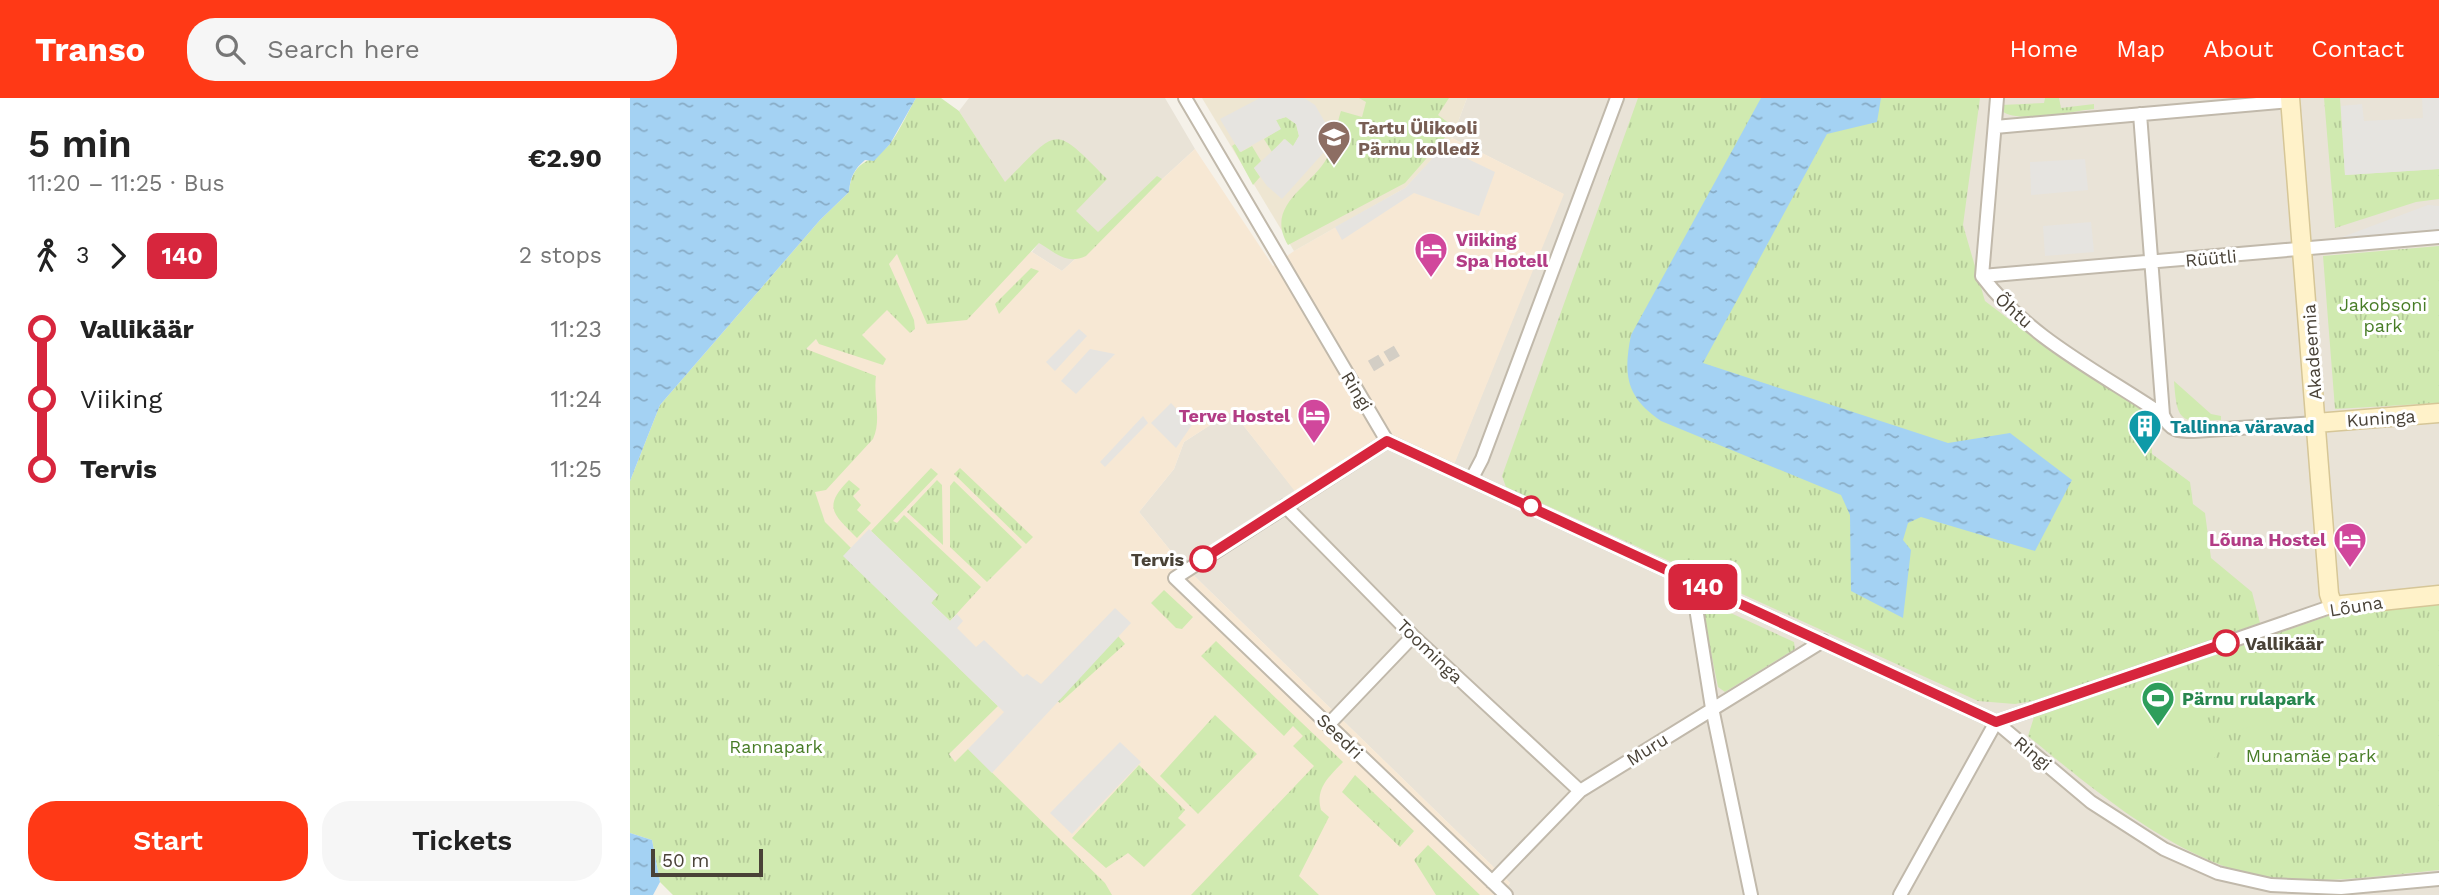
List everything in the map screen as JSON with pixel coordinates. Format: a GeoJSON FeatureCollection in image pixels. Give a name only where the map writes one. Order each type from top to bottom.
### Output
{"type":"FeatureCollection","features":[{"type":"Feature","properties":{"kind":"street","name":"Ringi"},"geometry":{"type":"LineString","coordinates":[[1185,98],[1387,441],[1996,722],[2091,802],[2164,849],[2218,873],[2271,885],[2341,891],[2439,879]]}},
{"type":"Feature","properties":{"kind":"street"},"geometry":{"type":"LineString","coordinates":[[1472,478],[1482,459],[1549,285],[1617,98]]}},
{"type":"Feature","properties":{"kind":"street","name":"Õhtu"},"geometry":{"type":"LineString","coordinates":[[1997,98],[1982,276],[2003,304],[2066,352],[2164,415]]}},
{"type":"Feature","properties":{"kind":"street"},"geometry":{"type":"LineString","coordinates":[[1995,127],[2291,100]]}},
{"type":"Feature","properties":{"kind":"street","name":"Akadeemia"},"geometry":{"type":"LineString","coordinates":[[2291,100],[2329,594],[2333,606]]}},
{"type":"Feature","properties":{"kind":"street"},"geometry":{"type":"LineString","coordinates":[[2140,114],[2164,415]]}},
{"type":"Feature","properties":{"kind":"street","name":"Rüütli"},"geometry":{"type":"LineString","coordinates":[[1982,276],[2439,237]]}},
{"type":"Feature","properties":{"kind":"street","name":"Kuninga"},"geometry":{"type":"LineString","coordinates":[[2164,415],[2168,426],[2177,431],[2439,413]]}},
{"type":"Feature","properties":{"kind":"street"},"geometry":{"type":"LineString","coordinates":[[1285,506],[1387,441]]}},
{"type":"Feature","properties":{"kind":"street","name":"Seedri"},"geometry":{"type":"LineString","coordinates":[[1285,506],[1175,578],[1506,895]]}},
{"type":"Feature","properties":{"kind":"street","name":"Toominga"},"geometry":{"type":"LineString","coordinates":[[1285,506],[1413,636],[1580,791]]}},
{"type":"Feature","properties":{"kind":"street"},"geometry":{"type":"LineString","coordinates":[[1692,583],[1712,708],[1751,895]]}},
{"type":"Feature","properties":{"kind":"street","name":"Lõuna"},"geometry":{"type":"LineString","coordinates":[[1996,722],[2333,606],[2439,595]]}},
{"type":"Feature","properties":{"kind":"street"},"geometry":{"type":"LineString","coordinates":[[1328,725],[1413,636]]}},
{"type":"Feature","properties":{"kind":"street","name":"Muru"},"geometry":{"type":"LineString","coordinates":[[1492,882],[1580,791],[1823,641]]}},
{"type":"Feature","properties":{"kind":"street"},"geometry":{"type":"LineString","coordinates":[[1900,895],[1996,722]]}},
{"type":"Feature","properties":{"kind":"shaded area"},"geometry":{"type":"Polygon","coordinates":[[[969,98],[1165,98],[1195,149],[1062,271],[1032,252],[1041,240],[959,111],[969,98]]]}},
{"type":"Feature","properties":{"kind":"shaded area","name":"Tartu Ülikooli Pärnu kolledž"},"geometry":{"type":"Polygon","coordinates":[[[1202,98],[1467,98],[1452,138],[1405,188],[1294,251],[1202,98]]]}},
{"type":"Feature","properties":{"kind":"shaded area"},"geometry":{"type":"Polygon","coordinates":[[[1260,98],[1304,98],[1315,105],[1326,124],[1324,152],[1282,199],[1267,186],[1254,168],[1285,139],[1293,146],[1299,136],[1296,124],[1286,117],[1276,120],[1281,129],[1240,152],[1220,119],[1260,98]]]}},
{"type":"Feature","properties":{"kind":"shaded area"},"geometry":{"type":"Polygon","coordinates":[[[1467,98],[2439,98],[2439,895],[1500,895],[1510,883],[1179,561],[1139,512],[1174,469],[1184,442],[1232,411],[1305,503],[1386,449],[1449,476],[1563,194],[1452,138],[1467,98]]]}},
{"type":"Feature","properties":{"kind":"shaded area"},"geometry":{"type":"Polygon","coordinates":[[[2422,98],[2439,98],[2439,169],[2345,175],[2341,106],[2362,104],[2364,121],[2423,118],[2422,98]]]}},
{"type":"Feature","properties":{"kind":"shaded area"},"geometry":{"type":"Polygon","coordinates":[[[1452,138],[1564,194],[1449,477],[1386,449],[1305,504],[1232,411],[1184,442],[1174,469],[1139,512],[1179,561],[1510,883],[1500,895],[1058,895],[979,806],[838,560],[785,408],[790,366],[903,248],[996,239],[1032,252],[1062,271],[1195,149],[1273,266],[1294,251],[1405,188],[1452,138]]]}},
{"type":"Feature","properties":{"kind":"shaded area"},"geometry":{"type":"Polygon","coordinates":[[[1443,147],[1495,172],[1479,216],[1414,193],[1342,240],[1335,227],[1405,188],[1443,147]]]}},
{"type":"Feature","properties":{"kind":"shaded area"},"geometry":{"type":"Polygon","coordinates":[[[2085,159],[2088,190],[2031,195],[2030,162],[2085,159]]]}},
{"type":"Feature","properties":{"kind":"shaded area"},"geometry":{"type":"Polygon","coordinates":[[[2428,205],[2439,206],[2439,230],[2340,238],[2428,205]]]}},
{"type":"Feature","properties":{"kind":"shaded area"},"geometry":{"type":"Polygon","coordinates":[[[2091,222],[2094,252],[2045,256],[2043,226],[2091,222]]]}},
{"type":"Feature","properties":{"kind":"shaded area"},"geometry":{"type":"Polygon","coordinates":[[[1079,329],[1087,336],[1055,371],[1046,362],[1079,329]]]}},
{"type":"Feature","properties":{"kind":"shaded area"},"geometry":{"type":"Polygon","coordinates":[[[1090,349],[1115,354],[1076,394],[1061,381],[1090,349]]]}},
{"type":"Feature","properties":{"kind":"shaded area"},"geometry":{"type":"Polygon","coordinates":[[[1171,403],[1192,425],[1176,448],[1151,423],[1171,403]]]}},
{"type":"Feature","properties":{"kind":"shaded area"},"geometry":{"type":"Polygon","coordinates":[[[1143,416],[1148,423],[1105,467],[1100,462],[1143,416]]]}},
{"type":"Feature","properties":{"kind":"shaded area"},"geometry":{"type":"Polygon","coordinates":[[[869,529],[938,595],[931,603],[950,621],[957,614],[963,621],[957,628],[976,647],[984,640],[1023,677],[1027,674],[1041,684],[1115,608],[1131,623],[992,773],[968,749],[1004,712],[843,556],[869,529]]]}},
{"type":"Feature","properties":{"kind":"shaded area"},"geometry":{"type":"Polygon","coordinates":[[[1120,742],[1141,762],[1072,834],[1050,813],[1120,742]]]}},
{"type":"Feature","properties":{"kind":"green space","name":"Rannapark"},"geometry":{"type":"Polygon","coordinates":[[[916,98],[941,98],[959,111],[1005,182],[1047,143],[1056,139],[1075,148],[1107,179],[1076,211],[1098,232],[1157,176],[1162,179],[1086,256],[1067,258],[1039,243],[967,320],[927,324],[897,254],[889,264],[914,320],[915,329],[910,333],[887,310],[862,335],[886,359],[883,365],[819,344],[816,339],[806,349],[876,376],[877,424],[873,439],[826,490],[815,492],[825,522],[851,548],[844,556],[998,706],[949,754],[955,762],[968,749],[1105,883],[1112,895],[673,895],[660,882],[652,840],[630,833],[630,481],[660,405],[820,220],[849,192],[851,180],[860,166],[879,154],[892,141],[916,98]]]}},
{"type":"Feature","properties":{"kind":"green space"},"geometry":{"type":"Polygon","coordinates":[[[1359,98],[1449,98],[1438,115],[1454,127],[1405,183],[1288,245],[1282,231],[1286,208],[1327,158],[1341,111],[1362,117],[1366,102],[1359,98]]]}},
{"type":"Feature","properties":{"kind":"green space","name":"Vallikäär"},"geometry":{"type":"Polygon","coordinates":[[[1638,98],[1980,98],[1963,225],[1985,301],[2019,327],[2151,414],[2152,454],[2190,482],[2193,504],[2205,513],[2211,558],[2252,592],[2260,623],[2039,700],[2015,704],[1978,701],[1506,487],[1502,476],[1638,98]]]}},
{"type":"Feature","properties":{"kind":"green space"},"geometry":{"type":"Polygon","coordinates":[[[2045,98],[2059,98],[2061,108],[2094,104],[2094,109],[2033,117],[2010,115],[2002,111],[2001,105],[2044,103],[2045,98]]]}},
{"type":"Feature","properties":{"kind":"green space"},"geometry":{"type":"Polygon","coordinates":[[[2324,98],[2340,98],[2345,175],[2439,169],[2439,199],[2416,202],[2335,228],[2324,98]]]}},
{"type":"Feature","properties":{"kind":"green space"},"geometry":{"type":"Polygon","coordinates":[[[1286,117],[1296,124],[1299,136],[1293,147],[1284,139],[1272,152],[1264,139],[1280,129],[1276,120],[1286,117]]]}},
{"type":"Feature","properties":{"kind":"green space"},"geometry":{"type":"Polygon","coordinates":[[[1235,144],[1241,152],[1252,146],[1261,161],[1254,168],[1260,177],[1253,185],[1232,146],[1235,144]]]}},
{"type":"Feature","properties":{"kind":"green space","name":"Jakobsoni park"},"geometry":{"type":"Polygon","coordinates":[[[2439,246],[2439,403],[2335,409],[2323,256],[2439,246]]]}},
{"type":"Feature","properties":{"kind":"green space"},"geometry":{"type":"Polygon","coordinates":[[[1031,268],[1039,271],[999,314],[995,304],[1031,268]]]}},
{"type":"Feature","properties":{"kind":"green space"},"geometry":{"type":"Polygon","coordinates":[[[2174,381],[2211,414],[2221,416],[2221,420],[2197,421],[2184,417],[2177,406],[2174,381]]]}},
{"type":"Feature","properties":{"kind":"green space"},"geometry":{"type":"Polygon","coordinates":[[[931,468],[938,474],[893,521],[897,523],[904,515],[981,587],[950,621],[931,603],[938,595],[871,531],[931,468]]]}},
{"type":"Feature","properties":{"kind":"green space"},"geometry":{"type":"Polygon","coordinates":[[[960,468],[1033,537],[1026,544],[954,474],[960,468]]]}},
{"type":"Feature","properties":{"kind":"green space"},"geometry":{"type":"Polygon","coordinates":[[[849,480],[860,489],[853,496],[861,505],[857,510],[871,523],[857,538],[837,517],[833,505],[840,490],[849,480]]]}},
{"type":"Feature","properties":{"kind":"green space"},"geometry":{"type":"Polygon","coordinates":[[[937,480],[942,485],[943,545],[907,512],[937,480]]]}},
{"type":"Feature","properties":{"kind":"green space"},"geometry":{"type":"Polygon","coordinates":[[[954,481],[1022,547],[987,582],[950,547],[950,486],[954,481]]]}},
{"type":"Feature","properties":{"kind":"green space"},"geometry":{"type":"Polygon","coordinates":[[[1164,590],[1193,617],[1182,629],[1176,628],[1151,603],[1164,590]]]}},
{"type":"Feature","properties":{"kind":"green space"},"geometry":{"type":"Polygon","coordinates":[[[1700,599],[1794,642],[1795,649],[1725,692],[1718,687],[1700,599]]]}},
{"type":"Feature","properties":{"kind":"green space","name":"Munamäe park"},"geometry":{"type":"Polygon","coordinates":[[[2439,605],[2439,870],[2346,879],[2290,880],[2254,875],[2219,864],[2184,848],[2117,806],[2028,736],[2034,717],[2331,615],[2439,605]]]}},
{"type":"Feature","properties":{"kind":"green space"},"geometry":{"type":"Polygon","coordinates":[[[1118,636],[1125,644],[1060,703],[1056,700],[1118,636]]]}},
{"type":"Feature","properties":{"kind":"green space"},"geometry":{"type":"Polygon","coordinates":[[[1216,641],[1343,762],[1322,789],[1321,810],[1329,817],[1299,876],[1319,895],[1191,895],[1314,766],[1293,746],[1303,736],[1293,726],[1284,736],[1201,656],[1216,641]]]}},
{"type":"Feature","properties":{"kind":"green space"},"geometry":{"type":"Polygon","coordinates":[[[2275,686],[2286,714],[2238,731],[2228,703],[2275,686]]]}},
{"type":"Feature","properties":{"kind":"green space","name":"Pärnu rulapark"},"geometry":{"type":"Polygon","coordinates":[[[2188,688],[2197,693],[2217,746],[2217,755],[2208,764],[2180,771],[2105,726],[2107,717],[2188,688]]]}},
{"type":"Feature","properties":{"kind":"green space"},"geometry":{"type":"Polygon","coordinates":[[[1215,715],[1257,754],[1198,814],[1160,776],[1215,715]]]}},
{"type":"Feature","properties":{"kind":"green space"},"geometry":{"type":"Polygon","coordinates":[[[1139,765],[1185,810],[1178,818],[1186,825],[1144,867],[1128,853],[1106,868],[1072,838],[1139,765]]]}},
{"type":"Feature","properties":{"kind":"green space"},"geometry":{"type":"Polygon","coordinates":[[[1355,775],[1414,831],[1400,847],[1342,792],[1355,775]]]}},
{"type":"Feature","properties":{"kind":"green space"},"geometry":{"type":"Polygon","coordinates":[[[1428,845],[1480,895],[1436,895],[1414,860],[1428,845]]]}},
{"type":"Feature","properties":{"kind":"water"},"geometry":{"type":"Polygon","coordinates":[[[630,98],[916,98],[890,144],[874,161],[865,160],[855,170],[849,192],[820,220],[660,405],[630,481],[630,98]]]}},
{"type":"Feature","properties":{"kind":"water"},"geometry":{"type":"Polygon","coordinates":[[[1761,98],[1881,98],[1877,122],[1827,134],[1703,363],[1948,443],[2010,433],[2072,480],[2035,551],[1921,517],[1908,523],[1903,540],[1911,550],[1903,618],[1851,591],[1850,515],[1841,495],[1661,421],[1640,403],[1630,384],[1627,362],[1631,335],[1761,98]]]}},
{"type":"Feature","properties":{"kind":"water"},"geometry":{"type":"Polygon","coordinates":[[[630,833],[652,840],[660,882],[653,895],[630,895],[630,833]]]}},
{"type":"Feature","properties":{"kind":"tunnel"},"geometry":{"type":"LineString","coordinates":[[1371,366],[1400,349]]}},
{"type":"Feature","properties":{"kind":"bus line","name":"140"},"geometry":{"type":"LineString","coordinates":[[1203,559],[1387,441],[1996,722],[2226,643]]}},
{"type":"Feature","properties":{"kind":"place","name":"Tartu Ülikooli Pärnu kolledž"},"geometry":{"type":"Point","coordinates":[1334,167]}},
{"type":"Feature","properties":{"kind":"place","name":"Viiking Spa Hotell"},"geometry":{"type":"Point","coordinates":[1431,279]}},
{"type":"Feature","properties":{"kind":"place","name":"Terve Hostel"},"geometry":{"type":"Point","coordinates":[1314,445]}},
{"type":"Feature","properties":{"kind":"place","name":"Tallinna väravad"},"geometry":{"type":"Point","coordinates":[2145,456]}},
{"type":"Feature","properties":{"kind":"place","name":"Tervis"},"geometry":{"type":"Point","coordinates":[1203,559]}},
{"type":"Feature","properties":{"kind":"place","name":"Lõuna Hostel"},"geometry":{"type":"Point","coordinates":[2350,569]}},
{"type":"Feature","properties":{"kind":"place","name":"Vallikäär"},"geometry":{"type":"Point","coordinates":[2226,643]}},
{"type":"Feature","properties":{"kind":"place","name":"Pärnu rulapark"},"geometry":{"type":"Point","coordinates":[2158,728]}}]}
